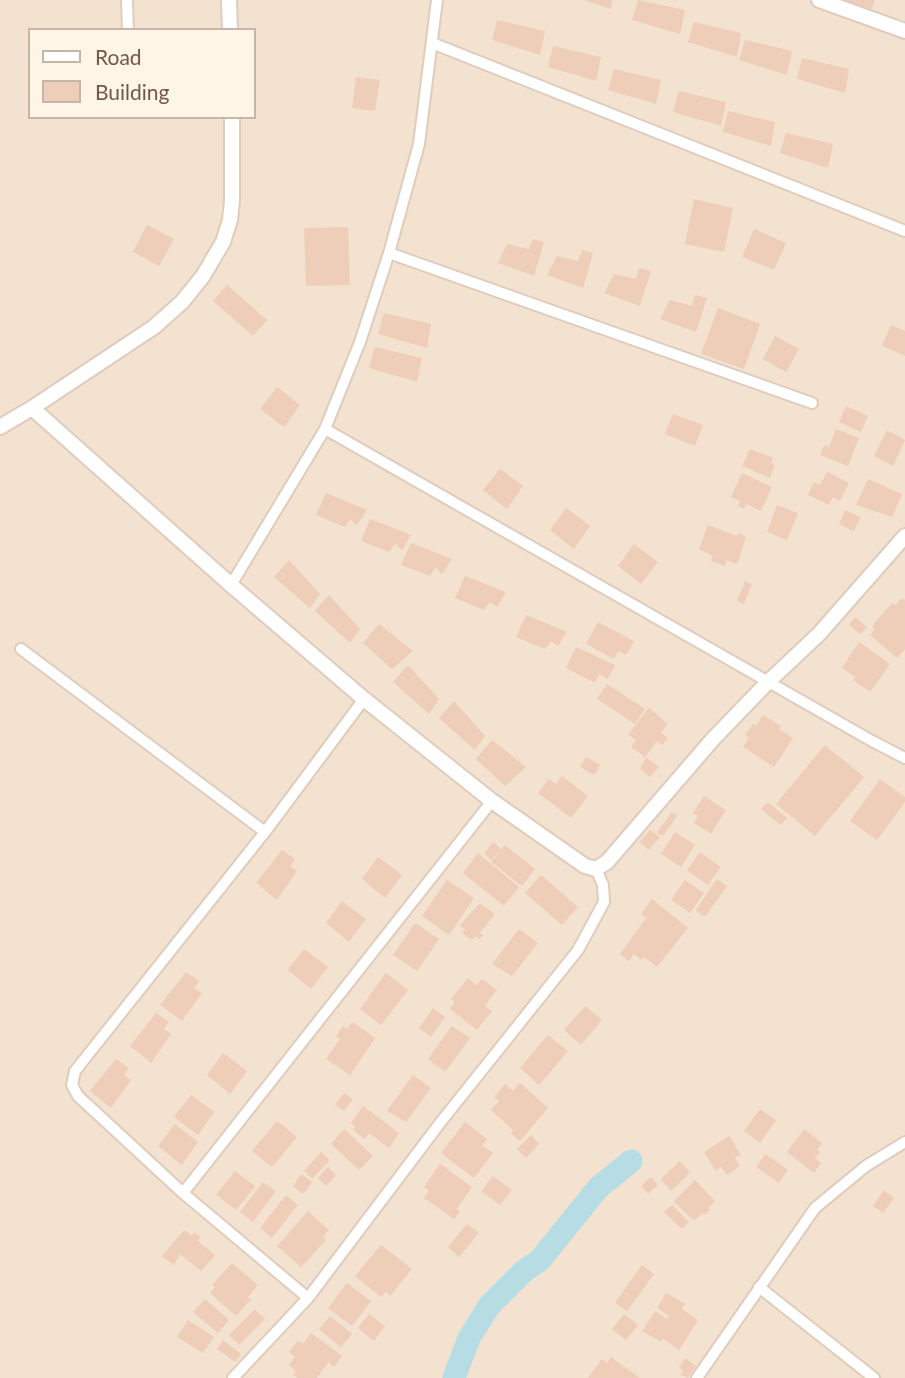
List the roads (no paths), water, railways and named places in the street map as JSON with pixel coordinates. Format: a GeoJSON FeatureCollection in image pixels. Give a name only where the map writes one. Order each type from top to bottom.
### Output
{"type":"FeatureCollection","features":[{"type":"Feature","properties":{"kind":"street"},"geometry":{"type":"LineString","coordinates":[[127,0],[128,28]]}},
{"type":"Feature","properties":{"kind":"street"},"geometry":{"type":"LineString","coordinates":[[229,0],[230,28]]}},
{"type":"Feature","properties":{"kind":"street"},"geometry":{"type":"LineString","coordinates":[[231,584],[325,429],[360,342],[389,253],[419,144],[437,0]]}},
{"type":"Feature","properties":{"kind":"street"},"geometry":{"type":"LineString","coordinates":[[819,0],[905,31]]}},
{"type":"Feature","properties":{"kind":"street"},"geometry":{"type":"LineString","coordinates":[[432,43],[905,231]]}},
{"type":"Feature","properties":{"kind":"street"},"geometry":{"type":"LineString","coordinates":[[0,427],[154,327],[182,302],[202,276],[223,242],[230,220],[232,119]]}},
{"type":"Feature","properties":{"kind":"street"},"geometry":{"type":"LineString","coordinates":[[389,253],[812,403]]}},
{"type":"Feature","properties":{"kind":"street"},"geometry":{"type":"LineString","coordinates":[[32,408],[364,699],[492,800],[585,866],[596,869],[607,862],[713,739],[819,634],[905,536]]}},
{"type":"Feature","properties":{"kind":"street"},"geometry":{"type":"LineString","coordinates":[[325,429],[905,758]]}},
{"type":"Feature","properties":{"kind":"street"},"geometry":{"type":"LineString","coordinates":[[21,649],[265,832]]}},
{"type":"Feature","properties":{"kind":"street"},"geometry":{"type":"LineString","coordinates":[[307,1298],[183,1193],[78,1096],[72,1085],[75,1072],[265,832],[364,699]]}},
{"type":"Feature","properties":{"kind":"street"},"geometry":{"type":"LineString","coordinates":[[183,1193],[492,800]]}},
{"type":"Feature","properties":{"kind":"street"},"geometry":{"type":"LineString","coordinates":[[233,1378],[307,1298],[440,1122],[578,950],[604,902],[603,885],[596,869]]}},
{"type":"Feature","properties":{"kind":"street"},"geometry":{"type":"LineString","coordinates":[[697,1378],[815,1208],[866,1166],[905,1142]]}},
{"type":"Feature","properties":{"kind":"street"},"geometry":{"type":"LineString","coordinates":[[759,1287],[874,1378]]}},
{"type":"Feature","properties":{"kind":"waterway"},"geometry":{"type":"LineString","coordinates":[[454,1378],[469,1338],[489,1306],[524,1271],[540,1260],[598,1188],[631,1161]]}}]}
